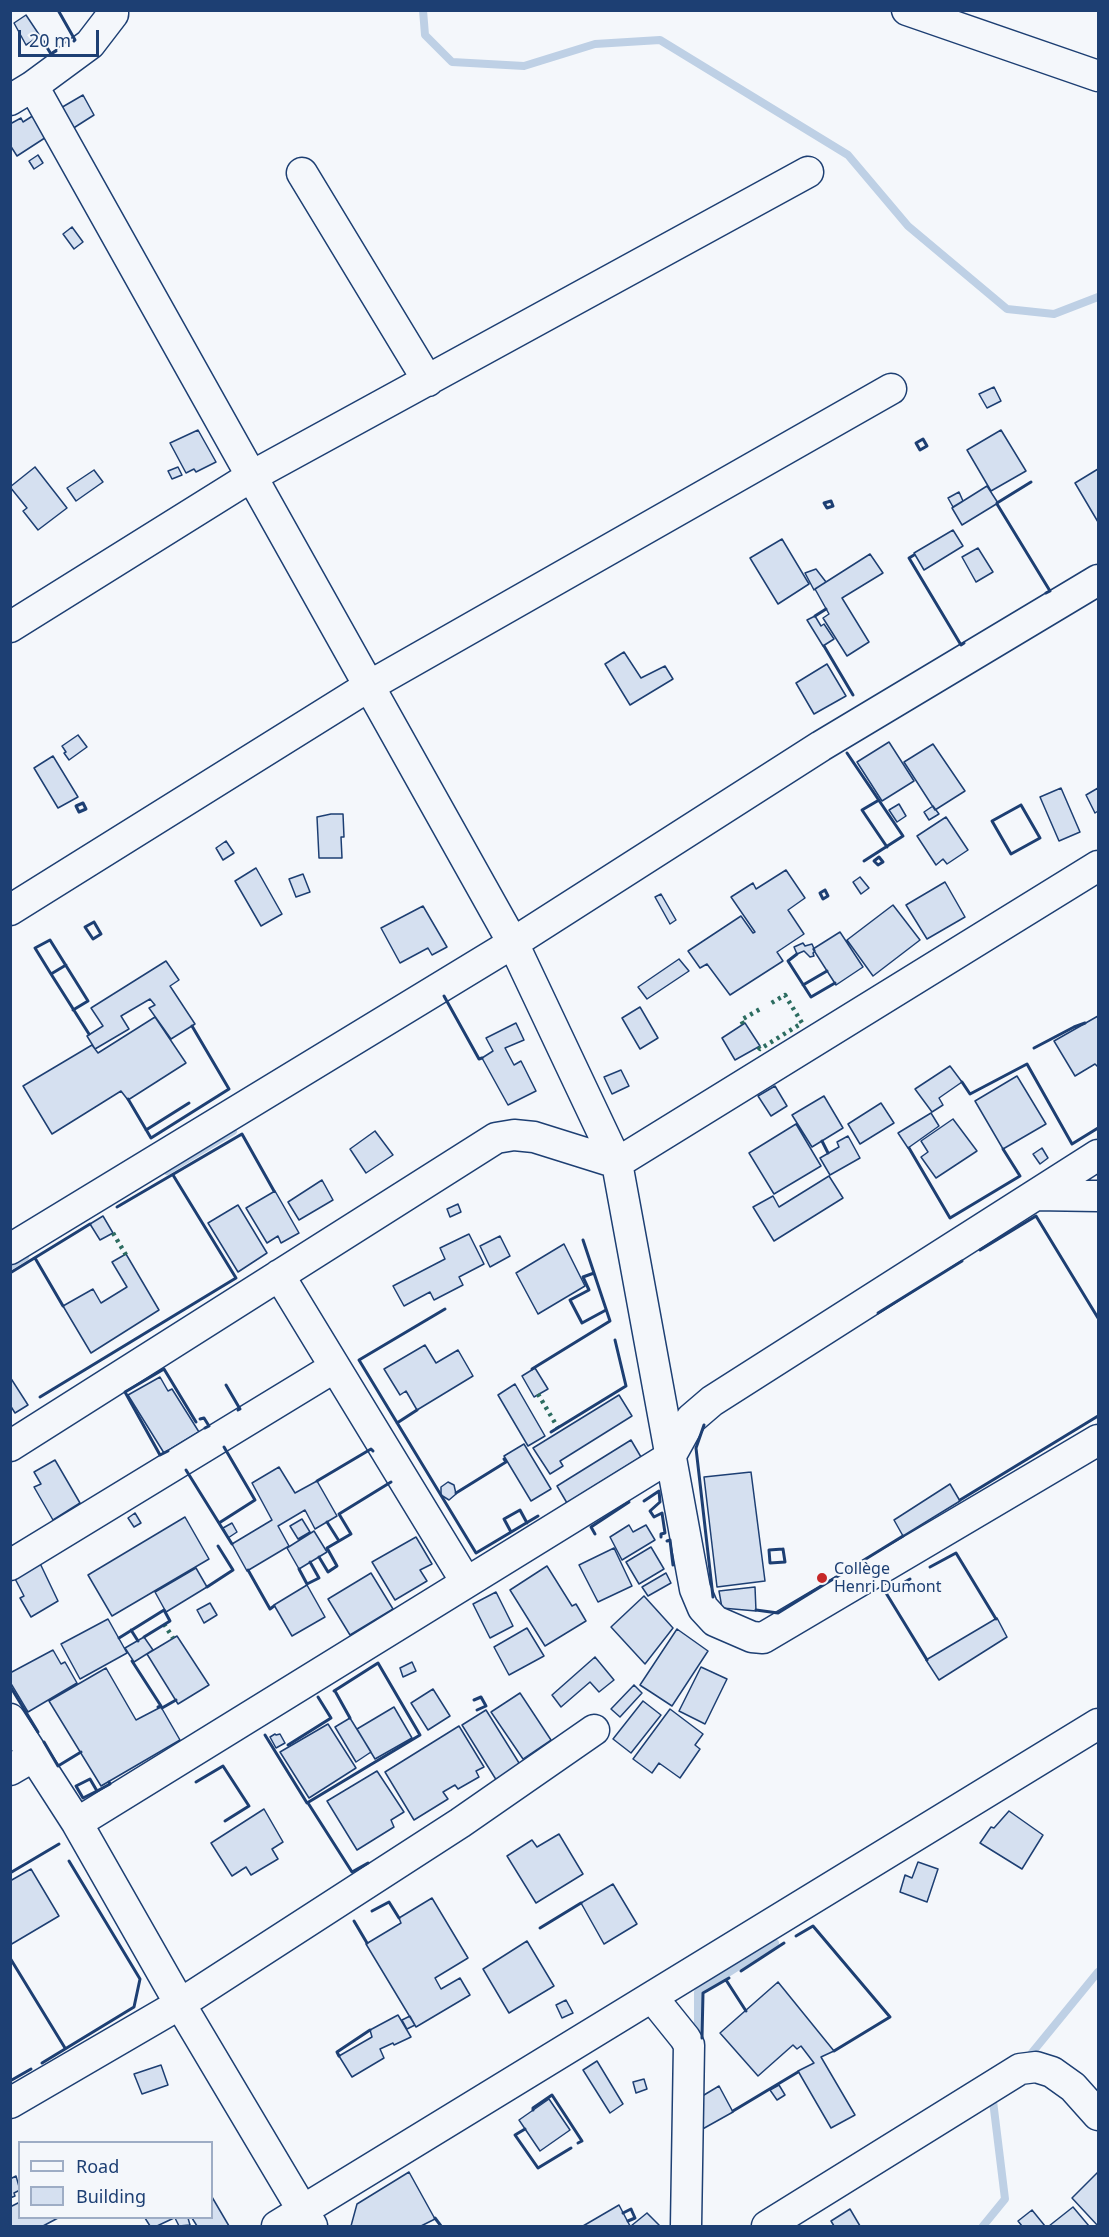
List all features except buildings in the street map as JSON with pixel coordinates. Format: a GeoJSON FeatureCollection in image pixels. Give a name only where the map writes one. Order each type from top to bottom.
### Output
{"type":"FeatureCollection","features":[{"type":"Feature","properties":{"kind":"street"},"geometry":{"type":"LineString","coordinates":[[113,10],[113,14],[90,44],[22,93],[252,476],[513,943],[617,1163],[695,1589],[703,1608],[715,1621],[758,1639],[763,1638],[1098,1440]]}},
{"type":"Feature","properties":{"kind":"street"},"geometry":{"type":"LineString","coordinates":[[920,12],[1098,76]]}},
{"type":"Feature","properties":{"kind":"street"},"geometry":{"type":"LineString","coordinates":[[10,627],[252,476],[808,172]]}},
{"type":"Feature","properties":{"kind":"street"},"geometry":{"type":"LineString","coordinates":[[302,173],[428,381]]}},
{"type":"Feature","properties":{"kind":"street"},"geometry":{"type":"LineString","coordinates":[[10,910],[369,686],[891,389]]}},
{"type":"Feature","properties":{"kind":"street"},"geometry":{"type":"LineString","coordinates":[[10,1249],[513,943],[821,746],[1098,580]]}},
{"type":"Feature","properties":{"kind":"street"},"geometry":{"type":"LineString","coordinates":[[10,1446],[496,1138],[514,1135],[534,1137],[617,1163],[1098,866]]}},
{"type":"Feature","properties":{"kind":"street"},"geometry":{"type":"LineString","coordinates":[[77,1823],[670,1456],[691,1419],[712,1401],[1098,1155]]}},
{"type":"Feature","properties":{"kind":"street"},"geometry":{"type":"LineString","coordinates":[[1035,1195],[1098,1196]]}},
{"type":"Feature","properties":{"kind":"street"},"geometry":{"type":"LineString","coordinates":[[279,1275],[466,1582]]}},
{"type":"Feature","properties":{"kind":"street"},"geometry":{"type":"LineString","coordinates":[[10,1564],[335,1367]]}},
{"type":"Feature","properties":{"kind":"street"},"geometry":{"type":"LineString","coordinates":[[10,1719],[22,1762],[77,1823],[180,2004],[308,2219]]}},
{"type":"Feature","properties":{"kind":"street"},"geometry":{"type":"LineString","coordinates":[[276,2226],[308,2219],[652,1997],[1098,1724]]}},
{"type":"Feature","properties":{"kind":"street"},"geometry":{"type":"LineString","coordinates":[[10,2103],[180,2004],[460,1823],[594,1730]]}},
{"type":"Feature","properties":{"kind":"street"},"geometry":{"type":"LineString","coordinates":[[652,1997],[689,2045],[687,2226]]}},
{"type":"Feature","properties":{"kind":"street"},"geometry":{"type":"LineString","coordinates":[[767,2226],[1020,2069],[1036,2067],[1052,2072],[1073,2086],[1098,2115]]}},
{"type":"Feature","properties":{"kind":"waterway"},"geometry":{"type":"LineString","coordinates":[[423,10],[425,35],[452,62],[524,66],[595,44],[660,40],[848,155],[908,226],[1007,309],[1054,314],[1098,297]]}},
{"type":"Feature","properties":{"kind":"waterway"},"geometry":{"type":"LineString","coordinates":[[167,1171],[233,1131]]}},
{"type":"Feature","properties":{"kind":"waterway"},"geometry":{"type":"LineString","coordinates":[[10,1266],[25,1257]]}},
{"type":"Feature","properties":{"kind":"waterway"},"geometry":{"type":"LineString","coordinates":[[698,2037],[698,1992],[775,1943]]}},
{"type":"Feature","properties":{"kind":"waterway"},"geometry":{"type":"LineString","coordinates":[[1026,2060],[1098,1972]]}},
{"type":"Feature","properties":{"kind":"waterway"},"geometry":{"type":"LineString","coordinates":[[983,2226],[1005,2199],[993,2101],[997,2096]]}},
{"type":"Feature","properties":{"kind":"hedge"},"geometry":{"type":"LineString","coordinates":[[758,1047],[760,1049],[802,1023],[785,995],[768,1005]]}},
{"type":"Feature","properties":{"kind":"hedge"},"geometry":{"type":"LineString","coordinates":[[743,1024],[741,1020],[762,1008]]}},
{"type":"Feature","properties":{"kind":"hedge"},"geometry":{"type":"LineString","coordinates":[[113,1233],[126,1255]]}},
{"type":"Feature","properties":{"kind":"hedge"},"geometry":{"type":"LineString","coordinates":[[538,1394],[558,1428]]}},
{"type":"Feature","properties":{"kind":"hedge"},"geometry":{"type":"LineString","coordinates":[[164,1624],[173,1638]]}},
{"type":"Feature","properties":{"kind":"wall"},"geometry":{"type":"LineString","coordinates":[[58,10],[74,41]]}},
{"type":"Feature","properties":{"kind":"wall"},"geometry":{"type":"LineString","coordinates":[[40,36],[51,54],[56,51]]}},
{"type":"Feature","properties":{"kind":"wall"},"geometry":{"type":"LineString","coordinates":[[923,439],[927,446],[920,450],[916,443],[923,439]]}},
{"type":"Feature","properties":{"kind":"wall"},"geometry":{"type":"LineString","coordinates":[[997,503],[1031,482]]}},
{"type":"Feature","properties":{"kind":"wall"},"geometry":{"type":"LineString","coordinates":[[831,501],[833,506],[827,508],[824,503],[831,501]]}},
{"type":"Feature","properties":{"kind":"wall"},"geometry":{"type":"LineString","coordinates":[[997,504],[1050,591],[1046,593]]}},
{"type":"Feature","properties":{"kind":"wall"},"geometry":{"type":"LineString","coordinates":[[914,555],[909,558],[961,645],[964,643]]}},
{"type":"Feature","properties":{"kind":"wall"},"geometry":{"type":"LineString","coordinates":[[815,616],[826,609]]}},
{"type":"Feature","properties":{"kind":"wall"},"geometry":{"type":"LineString","coordinates":[[824,646],[853,695]]}},
{"type":"Feature","properties":{"kind":"wall"},"geometry":{"type":"LineString","coordinates":[[847,753],[903,836],[864,861]]}},
{"type":"Feature","properties":{"kind":"wall"},"geometry":{"type":"LineString","coordinates":[[879,800],[862,810],[887,847]]}},
{"type":"Feature","properties":{"kind":"wall"},"geometry":{"type":"LineString","coordinates":[[83,803],[86,809],[79,812],[76,806],[83,803]]}},
{"type":"Feature","properties":{"kind":"wall"},"geometry":{"type":"LineString","coordinates":[[1021,805],[1040,838],[1011,854],[992,821],[1021,805]]}},
{"type":"Feature","properties":{"kind":"wall"},"geometry":{"type":"LineString","coordinates":[[879,857],[883,862],[878,865],[874,861],[879,857]]}},
{"type":"Feature","properties":{"kind":"wall"},"geometry":{"type":"LineString","coordinates":[[825,890],[828,896],[823,899],[820,893],[825,890]]}},
{"type":"Feature","properties":{"kind":"wall"},"geometry":{"type":"LineString","coordinates":[[94,922],[101,934],[93,939],[85,927],[94,922]]}},
{"type":"Feature","properties":{"kind":"wall"},"geometry":{"type":"LineString","coordinates":[[73,1010],[88,1001],[50,940],[35,948],[51,974],[89,1034]]}},
{"type":"Feature","properties":{"kind":"wall"},"geometry":{"type":"LineString","coordinates":[[797,954],[788,961],[811,997],[835,983]]}},
{"type":"Feature","properties":{"kind":"wall"},"geometry":{"type":"LineString","coordinates":[[51,974],[66,965]]}},
{"type":"Feature","properties":{"kind":"wall"},"geometry":{"type":"LineString","coordinates":[[803,985],[827,971]]}},
{"type":"Feature","properties":{"kind":"wall"},"geometry":{"type":"LineString","coordinates":[[444,996],[479,1059],[482,1058]]}},
{"type":"Feature","properties":{"kind":"wall"},"geometry":{"type":"LineString","coordinates":[[1034,1048],[1085,1023]]}},
{"type":"Feature","properties":{"kind":"wall"},"geometry":{"type":"LineString","coordinates":[[128,1099],[151,1138],[229,1089],[192,1026]]}},
{"type":"Feature","properties":{"kind":"wall"},"geometry":{"type":"LineString","coordinates":[[962,1082],[970,1094],[1027,1064],[1072,1144],[1098,1128]]}},
{"type":"Feature","properties":{"kind":"wall"},"geometry":{"type":"LineString","coordinates":[[146,1130],[189,1103]]}},
{"type":"Feature","properties":{"kind":"wall"},"geometry":{"type":"LineString","coordinates":[[117,1207],[242,1134],[274,1191]]}},
{"type":"Feature","properties":{"kind":"wall"},"geometry":{"type":"LineString","coordinates":[[822,1141],[828,1153]]}},
{"type":"Feature","properties":{"kind":"wall"},"geometry":{"type":"LineString","coordinates":[[909,1148],[950,1218],[1020,1176],[1003,1149]]}},
{"type":"Feature","properties":{"kind":"wall"},"geometry":{"type":"LineString","coordinates":[[40,1397],[236,1278],[173,1175]]}},
{"type":"Feature","properties":{"kind":"wall"},"geometry":{"type":"LineString","coordinates":[[980,1250],[1036,1216],[1098,1318]]}},
{"type":"Feature","properties":{"kind":"wall"},"geometry":{"type":"LineString","coordinates":[[10,1273],[90,1224]]}},
{"type":"Feature","properties":{"kind":"wall"},"geometry":{"type":"LineString","coordinates":[[532,1369],[610,1321],[583,1240]]}},
{"type":"Feature","properties":{"kind":"wall"},"geometry":{"type":"LineString","coordinates":[[35,1258],[63,1306]]}},
{"type":"Feature","properties":{"kind":"wall"},"geometry":{"type":"LineString","coordinates":[[878,1313],[962,1261]]}},
{"type":"Feature","properties":{"kind":"wall"},"geometry":{"type":"LineString","coordinates":[[594,1273],[583,1277],[589,1290],[570,1300],[582,1323],[606,1310]]}},
{"type":"Feature","properties":{"kind":"wall"},"geometry":{"type":"LineString","coordinates":[[445,1309],[359,1360],[476,1553],[538,1516]]}},
{"type":"Feature","properties":{"kind":"wall"},"geometry":{"type":"LineString","coordinates":[[551,1432],[626,1386],[615,1340]]}},
{"type":"Feature","properties":{"kind":"wall"},"geometry":{"type":"LineString","coordinates":[[168,1451],[160,1455],[125,1392],[164,1369],[196,1422]]}},
{"type":"Feature","properties":{"kind":"wall"},"geometry":{"type":"LineString","coordinates":[[226,1385],[240,1409],[238,1410]]}},
{"type":"Feature","properties":{"kind":"wall"},"geometry":{"type":"LineString","coordinates":[[397,1423],[417,1410]]}},
{"type":"Feature","properties":{"kind":"wall"},"geometry":{"type":"LineString","coordinates":[[960,1500],[1098,1416]]}},
{"type":"Feature","properties":{"kind":"wall"},"geometry":{"type":"LineString","coordinates":[[200,1419],[204,1418],[209,1426],[205,1428]]}},
{"type":"Feature","properties":{"kind":"wall"},"geometry":{"type":"LineString","coordinates":[[704,1425],[696,1448],[713,1597]]}},
{"type":"Feature","properties":{"kind":"wall"},"geometry":{"type":"LineString","coordinates":[[219,1523],[255,1500],[224,1447]]}},
{"type":"Feature","properties":{"kind":"wall"},"geometry":{"type":"LineString","coordinates":[[317,1481],[371,1449],[373,1451]]}},
{"type":"Feature","properties":{"kind":"wall"},"geometry":{"type":"LineString","coordinates":[[456,1493],[506,1462],[504,1459]]}},
{"type":"Feature","properties":{"kind":"wall"},"geometry":{"type":"LineString","coordinates":[[186,1470],[232,1544]]}},
{"type":"Feature","properties":{"kind":"wall"},"geometry":{"type":"LineString","coordinates":[[319,1557],[328,1572],[337,1566],[327,1548],[351,1534],[339,1514],[391,1482]]}},
{"type":"Feature","properties":{"kind":"wall"},"geometry":{"type":"LineString","coordinates":[[644,1501],[659,1491],[660,1502],[650,1511],[654,1517],[662,1513],[665,1533],[661,1534],[661,1537]]}},
{"type":"Feature","properties":{"kind":"wall"},"geometry":{"type":"LineString","coordinates":[[595,1534],[591,1527],[629,1502]]}},
{"type":"Feature","properties":{"kind":"wall"},"geometry":{"type":"LineString","coordinates":[[511,1532],[504,1519],[520,1510],[527,1523]]}},
{"type":"Feature","properties":{"kind":"wall"},"geometry":{"type":"LineString","coordinates":[[327,1522],[339,1541]]}},
{"type":"Feature","properties":{"kind":"wall"},"geometry":{"type":"LineString","coordinates":[[756,1610],[778,1613],[903,1536]]}},
{"type":"Feature","properties":{"kind":"wall"},"geometry":{"type":"LineString","coordinates":[[667,1541],[670,1540],[673,1565]]}},
{"type":"Feature","properties":{"kind":"wall"},"geometry":{"type":"LineString","coordinates":[[207,1587],[233,1570],[218,1546]]}},
{"type":"Feature","properties":{"kind":"wall"},"geometry":{"type":"LineString","coordinates":[[783,1549],[785,1562],[770,1563],[769,1550],[783,1549]]}},
{"type":"Feature","properties":{"kind":"wall"},"geometry":{"type":"LineString","coordinates":[[930,1567],[956,1553],[996,1619]]}},
{"type":"Feature","properties":{"kind":"wall"},"geometry":{"type":"LineString","coordinates":[[299,1569],[307,1584],[319,1578],[310,1562]]}},
{"type":"Feature","properties":{"kind":"wall"},"geometry":{"type":"LineString","coordinates":[[248,1570],[270,1609],[274,1606]]}},
{"type":"Feature","properties":{"kind":"wall"},"geometry":{"type":"LineString","coordinates":[[910,1579],[886,1593],[927,1660]]}},
{"type":"Feature","properties":{"kind":"wall"},"geometry":{"type":"LineString","coordinates":[[144,1637],[170,1621],[164,1610]]}},
{"type":"Feature","properties":{"kind":"wall"},"geometry":{"type":"LineString","coordinates":[[119,1638],[164,1610]]}},
{"type":"Feature","properties":{"kind":"wall"},"geometry":{"type":"LineString","coordinates":[[131,1630],[138,1641]]}},
{"type":"Feature","properties":{"kind":"wall"},"geometry":{"type":"LineString","coordinates":[[132,1661],[161,1706],[158,1707]]}},
{"type":"Feature","properties":{"kind":"wall"},"geometry":{"type":"LineString","coordinates":[[265,1735],[307,1803],[420,1735],[378,1663],[334,1691]]}},
{"type":"Feature","properties":{"kind":"wall"},"geometry":{"type":"LineString","coordinates":[[10,1686],[38,1732]]}},
{"type":"Feature","properties":{"kind":"wall"},"geometry":{"type":"LineString","coordinates":[[335,1691],[350,1718]]}},
{"type":"Feature","properties":{"kind":"wall"},"geometry":{"type":"LineString","coordinates":[[288,1745],[331,1718],[318,1697]]}},
{"type":"Feature","properties":{"kind":"wall"},"geometry":{"type":"LineString","coordinates":[[474,1700],[481,1697],[486,1706],[477,1710]]}},
{"type":"Feature","properties":{"kind":"wall"},"geometry":{"type":"LineString","coordinates":[[162,1708],[176,1700]]}},
{"type":"Feature","properties":{"kind":"wall"},"geometry":{"type":"LineString","coordinates":[[44,1742],[58,1766],[81,1752]]}},
{"type":"Feature","properties":{"kind":"wall"},"geometry":{"type":"LineString","coordinates":[[196,1782],[223,1766],[249,1806],[225,1821]]}},
{"type":"Feature","properties":{"kind":"wall"},"geometry":{"type":"LineString","coordinates":[[97,1791],[90,1779],[76,1786],[83,1798],[97,1791],[110,1784],[109,1782]]}},
{"type":"Feature","properties":{"kind":"wall"},"geometry":{"type":"LineString","coordinates":[[308,1803],[352,1872],[368,1863]]}},
{"type":"Feature","properties":{"kind":"wall"},"geometry":{"type":"LineString","coordinates":[[10,1873],[59,1844]]}},
{"type":"Feature","properties":{"kind":"wall"},"geometry":{"type":"LineString","coordinates":[[42,2063],[134,2007],[140,1979],[69,1861]]}},
{"type":"Feature","properties":{"kind":"wall"},"geometry":{"type":"LineString","coordinates":[[372,1911],[389,1902],[399,1918]]}},
{"type":"Feature","properties":{"kind":"wall"},"geometry":{"type":"LineString","coordinates":[[540,1928],[581,1903]]}},
{"type":"Feature","properties":{"kind":"wall"},"geometry":{"type":"LineString","coordinates":[[354,1921],[367,1943]]}},
{"type":"Feature","properties":{"kind":"wall"},"geometry":{"type":"LineString","coordinates":[[796,1936],[813,1926],[890,2017],[834,2051]]}},
{"type":"Feature","properties":{"kind":"wall"},"geometry":{"type":"LineString","coordinates":[[741,1971],[784,1943]]}},
{"type":"Feature","properties":{"kind":"wall"},"geometry":{"type":"LineString","coordinates":[[10,1958],[65,2048]]}},
{"type":"Feature","properties":{"kind":"wall"},"geometry":{"type":"LineString","coordinates":[[702,2038],[703,1993],[729,1978]]}},
{"type":"Feature","properties":{"kind":"wall"},"geometry":{"type":"LineString","coordinates":[[726,1980],[746,2011]]}},
{"type":"Feature","properties":{"kind":"wall"},"geometry":{"type":"LineString","coordinates":[[339,2056],[337,2052],[370,2030]]}},
{"type":"Feature","properties":{"kind":"wall"},"geometry":{"type":"LineString","coordinates":[[10,2081],[31,2069]]}},
{"type":"Feature","properties":{"kind":"wall"},"geometry":{"type":"LineString","coordinates":[[733,2111],[798,2072]]}},
{"type":"Feature","properties":{"kind":"wall"},"geometry":{"type":"LineString","coordinates":[[533,2110],[552,2095],[582,2141],[578,2143]]}},
{"type":"Feature","properties":{"kind":"wall"},"geometry":{"type":"LineString","coordinates":[[525,2129],[515,2135],[538,2168],[571,2148]]}},
{"type":"Feature","properties":{"kind":"wall"},"geometry":{"type":"LineString","coordinates":[[623,2213],[631,2209],[635,2218],[628,2221]]}},
{"type":"Feature","properties":{"kind":"wall"},"geometry":{"type":"LineString","coordinates":[[435,2218],[441,2226]]}},
{"type":"Feature","properties":{"kind":"place","name":"Collège Henri Dumont"},"geometry":{"type":"Point","coordinates":[822,1578]}}]}
